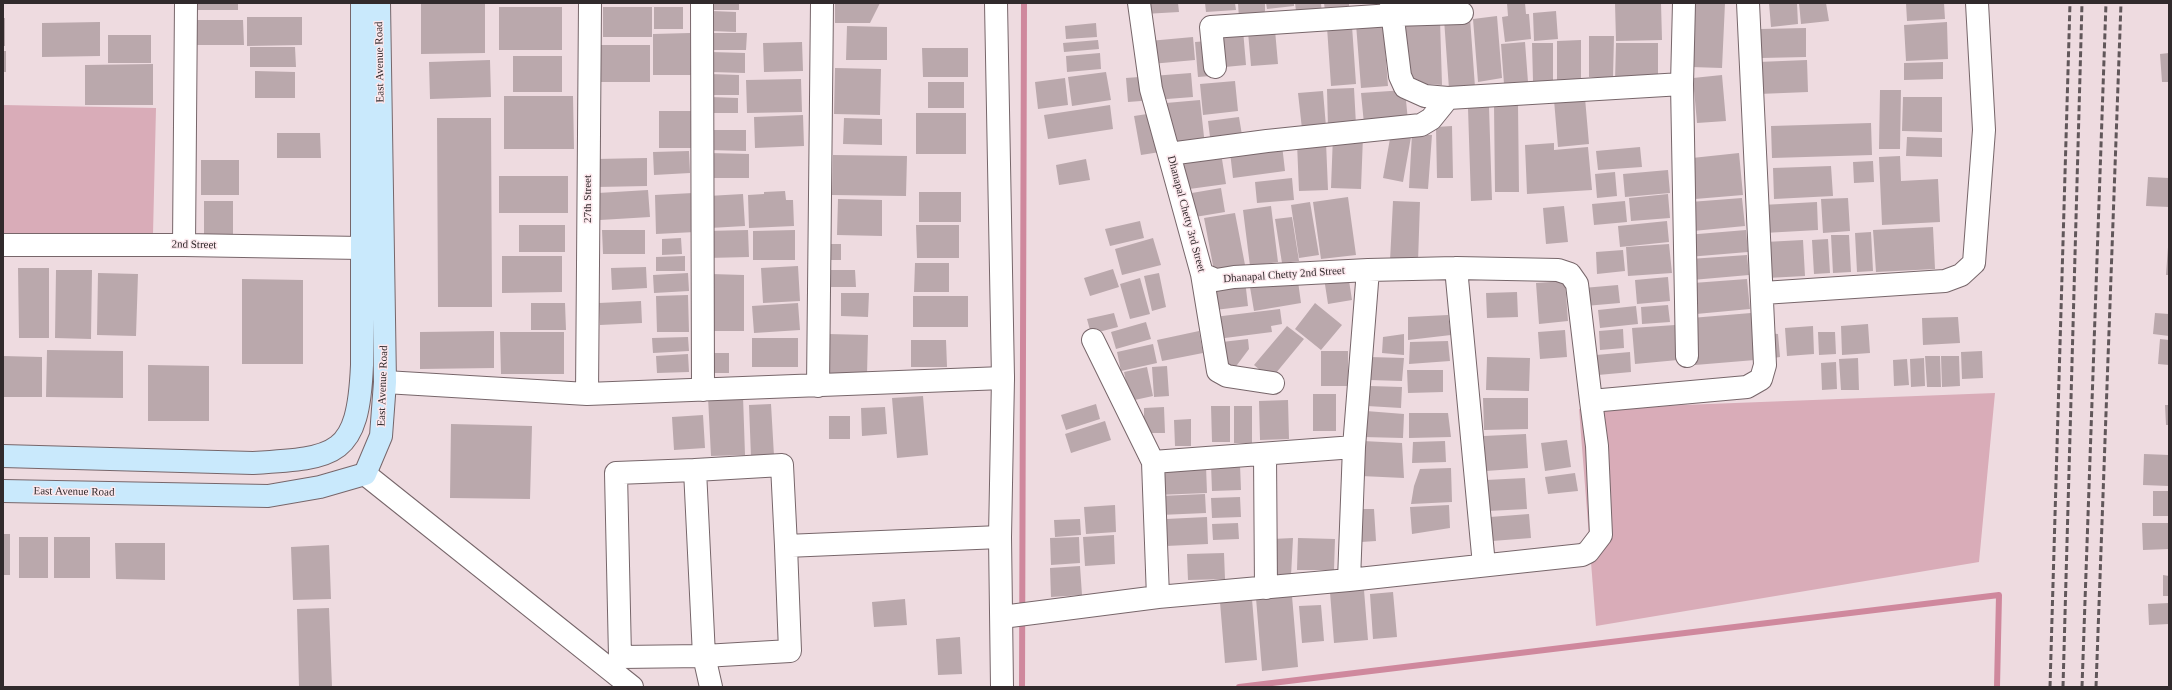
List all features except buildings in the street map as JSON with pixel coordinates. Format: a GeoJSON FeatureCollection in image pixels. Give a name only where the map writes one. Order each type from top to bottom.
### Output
{"type":"FeatureCollection","features":[{"type":"Feature","properties":{"kind":"main road","name":"East Avenue Road"},"geometry":{"type":"LineString","coordinates":[[3,456],[253,463],[294,461],[320,456],[343,444],[348,438],[357,411],[361,390],[362,3]]}},
{"type":"Feature","properties":{"kind":"main road","name":"East Avenue Road"},"geometry":{"type":"LineString","coordinates":[[3,491],[268,496],[320,488],[365,474],[381,436],[385,382],[379,3]]}},
{"type":"Feature","properties":{"kind":"main road"},"geometry":{"type":"LineString","coordinates":[[252,495],[253,463]]}},
{"type":"Feature","properties":{"kind":"street"},"geometry":{"type":"LineString","coordinates":[[184,245],[186,3]]}},
{"type":"Feature","properties":{"kind":"street","name":"27th Street"},"geometry":{"type":"LineString","coordinates":[[587,394],[590,3]]}},
{"type":"Feature","properties":{"kind":"street"},"geometry":{"type":"LineString","coordinates":[[702,3],[703,390]]}},
{"type":"Feature","properties":{"kind":"street"},"geometry":{"type":"LineString","coordinates":[[818,386],[822,3]]}},
{"type":"Feature","properties":{"kind":"street"},"geometry":{"type":"LineString","coordinates":[[996,3],[1002,378],[1000,537],[1002,687]]}},
{"type":"Feature","properties":{"kind":"street","name":"Dhanapal Chetty 3rd Street"},"geometry":{"type":"LineString","coordinates":[[1139,3],[1151,89],[1202,274],[1218,370],[1227,376],[1273,383]]}},
{"type":"Feature","properties":{"kind":"street"},"geometry":{"type":"LineString","coordinates":[[1684,3],[1682,84],[1687,356]]}},
{"type":"Feature","properties":{"kind":"street"},"geometry":{"type":"LineString","coordinates":[[1591,402],[1747,388],[1761,379],[1765,365],[1763,293],[1748,3]]}},
{"type":"Feature","properties":{"kind":"street"},"geometry":{"type":"LineString","coordinates":[[1763,293],[1945,281],[1961,275],[1974,263],[1984,130],[1977,3]]}},
{"type":"Feature","properties":{"kind":"street"},"geometry":{"type":"LineString","coordinates":[[1392,9],[1400,76],[1405,87],[1425,96],[1448,98],[1682,84]]}},
{"type":"Feature","properties":{"kind":"street"},"geometry":{"type":"LineString","coordinates":[[1215,67],[1211,27],[1392,9],[1462,13]]}},
{"type":"Feature","properties":{"kind":"street"},"geometry":{"type":"LineString","coordinates":[[1169,154],[1267,141],[1421,125],[1431,119],[1448,98]]}},
{"type":"Feature","properties":{"kind":"street","name":"2nd Street"},"geometry":{"type":"LineString","coordinates":[[3,245],[184,245],[361,248],[384,252]]}},
{"type":"Feature","properties":{"kind":"street"},"geometry":{"type":"LineString","coordinates":[[1456,268],[1484,565]]}},
{"type":"Feature","properties":{"kind":"street","name":"Dhanapal Chetty 2nd Street"},"geometry":{"type":"LineString","coordinates":[[1002,617],[1158,597],[1349,580],[1582,554],[1588,552],[1601,535],[1597,446],[1577,284],[1570,274],[1558,270],[1456,268],[1368,270],[1234,277],[1216,280],[1202,274]]}},
{"type":"Feature","properties":{"kind":"street"},"geometry":{"type":"LineString","coordinates":[[1349,580],[1354,447],[1368,270]]}},
{"type":"Feature","properties":{"kind":"street"},"geometry":{"type":"LineString","coordinates":[[1093,340],[1153,462],[1158,597]]}},
{"type":"Feature","properties":{"kind":"street"},"geometry":{"type":"LineString","coordinates":[[385,382],[587,394],[1002,378]]}},
{"type":"Feature","properties":{"kind":"street"},"geometry":{"type":"LineString","coordinates":[[1153,462],[1265,455],[1354,447]]}},
{"type":"Feature","properties":{"kind":"street"},"geometry":{"type":"LineString","coordinates":[[1265,455],[1266,588]]}},
{"type":"Feature","properties":{"kind":"street"},"geometry":{"type":"LineString","coordinates":[[782,465],[790,651],[704,656],[620,657],[616,473],[695,470],[782,465]]}},
{"type":"Feature","properties":{"kind":"street"},"geometry":{"type":"LineString","coordinates":[[695,470],[704,656],[711,687]]}},
{"type":"Feature","properties":{"kind":"street"},"geometry":{"type":"LineString","coordinates":[[365,474],[632,687]]}},
{"type":"Feature","properties":{"kind":"street"},"geometry":{"type":"LineString","coordinates":[[786,546],[1000,537]]}},
{"type":"Feature","properties":{"kind":"shaded area"},"geometry":{"type":"Polygon","coordinates":[[[3,105],[156,108],[153,234],[3,233],[3,105]]]}},
{"type":"Feature","properties":{"kind":"shaded area"},"geometry":{"type":"Polygon","coordinates":[[[1995,393],[1979,562],[1596,626],[1579,409],[1995,393]]]}},
{"type":"Feature","properties":{"kind":"waterway"},"geometry":{"type":"LineString","coordinates":[[1022,687],[1024,3]]}},
{"type":"Feature","properties":{"kind":"waterway"},"geometry":{"type":"LineString","coordinates":[[1239,687],[1999,595],[1997,687]]}},
{"type":"Feature","properties":{"kind":"railway"},"geometry":{"type":"LineString","coordinates":[[2050,687],[2070,3]]}},
{"type":"Feature","properties":{"kind":"railway"},"geometry":{"type":"LineString","coordinates":[[2063,687],[2082,3]]}},
{"type":"Feature","properties":{"kind":"railway"},"geometry":{"type":"LineString","coordinates":[[2082,687],[2106,3]]}},
{"type":"Feature","properties":{"kind":"railway"},"geometry":{"type":"LineString","coordinates":[[2096,687],[2121,3]]}}]}
